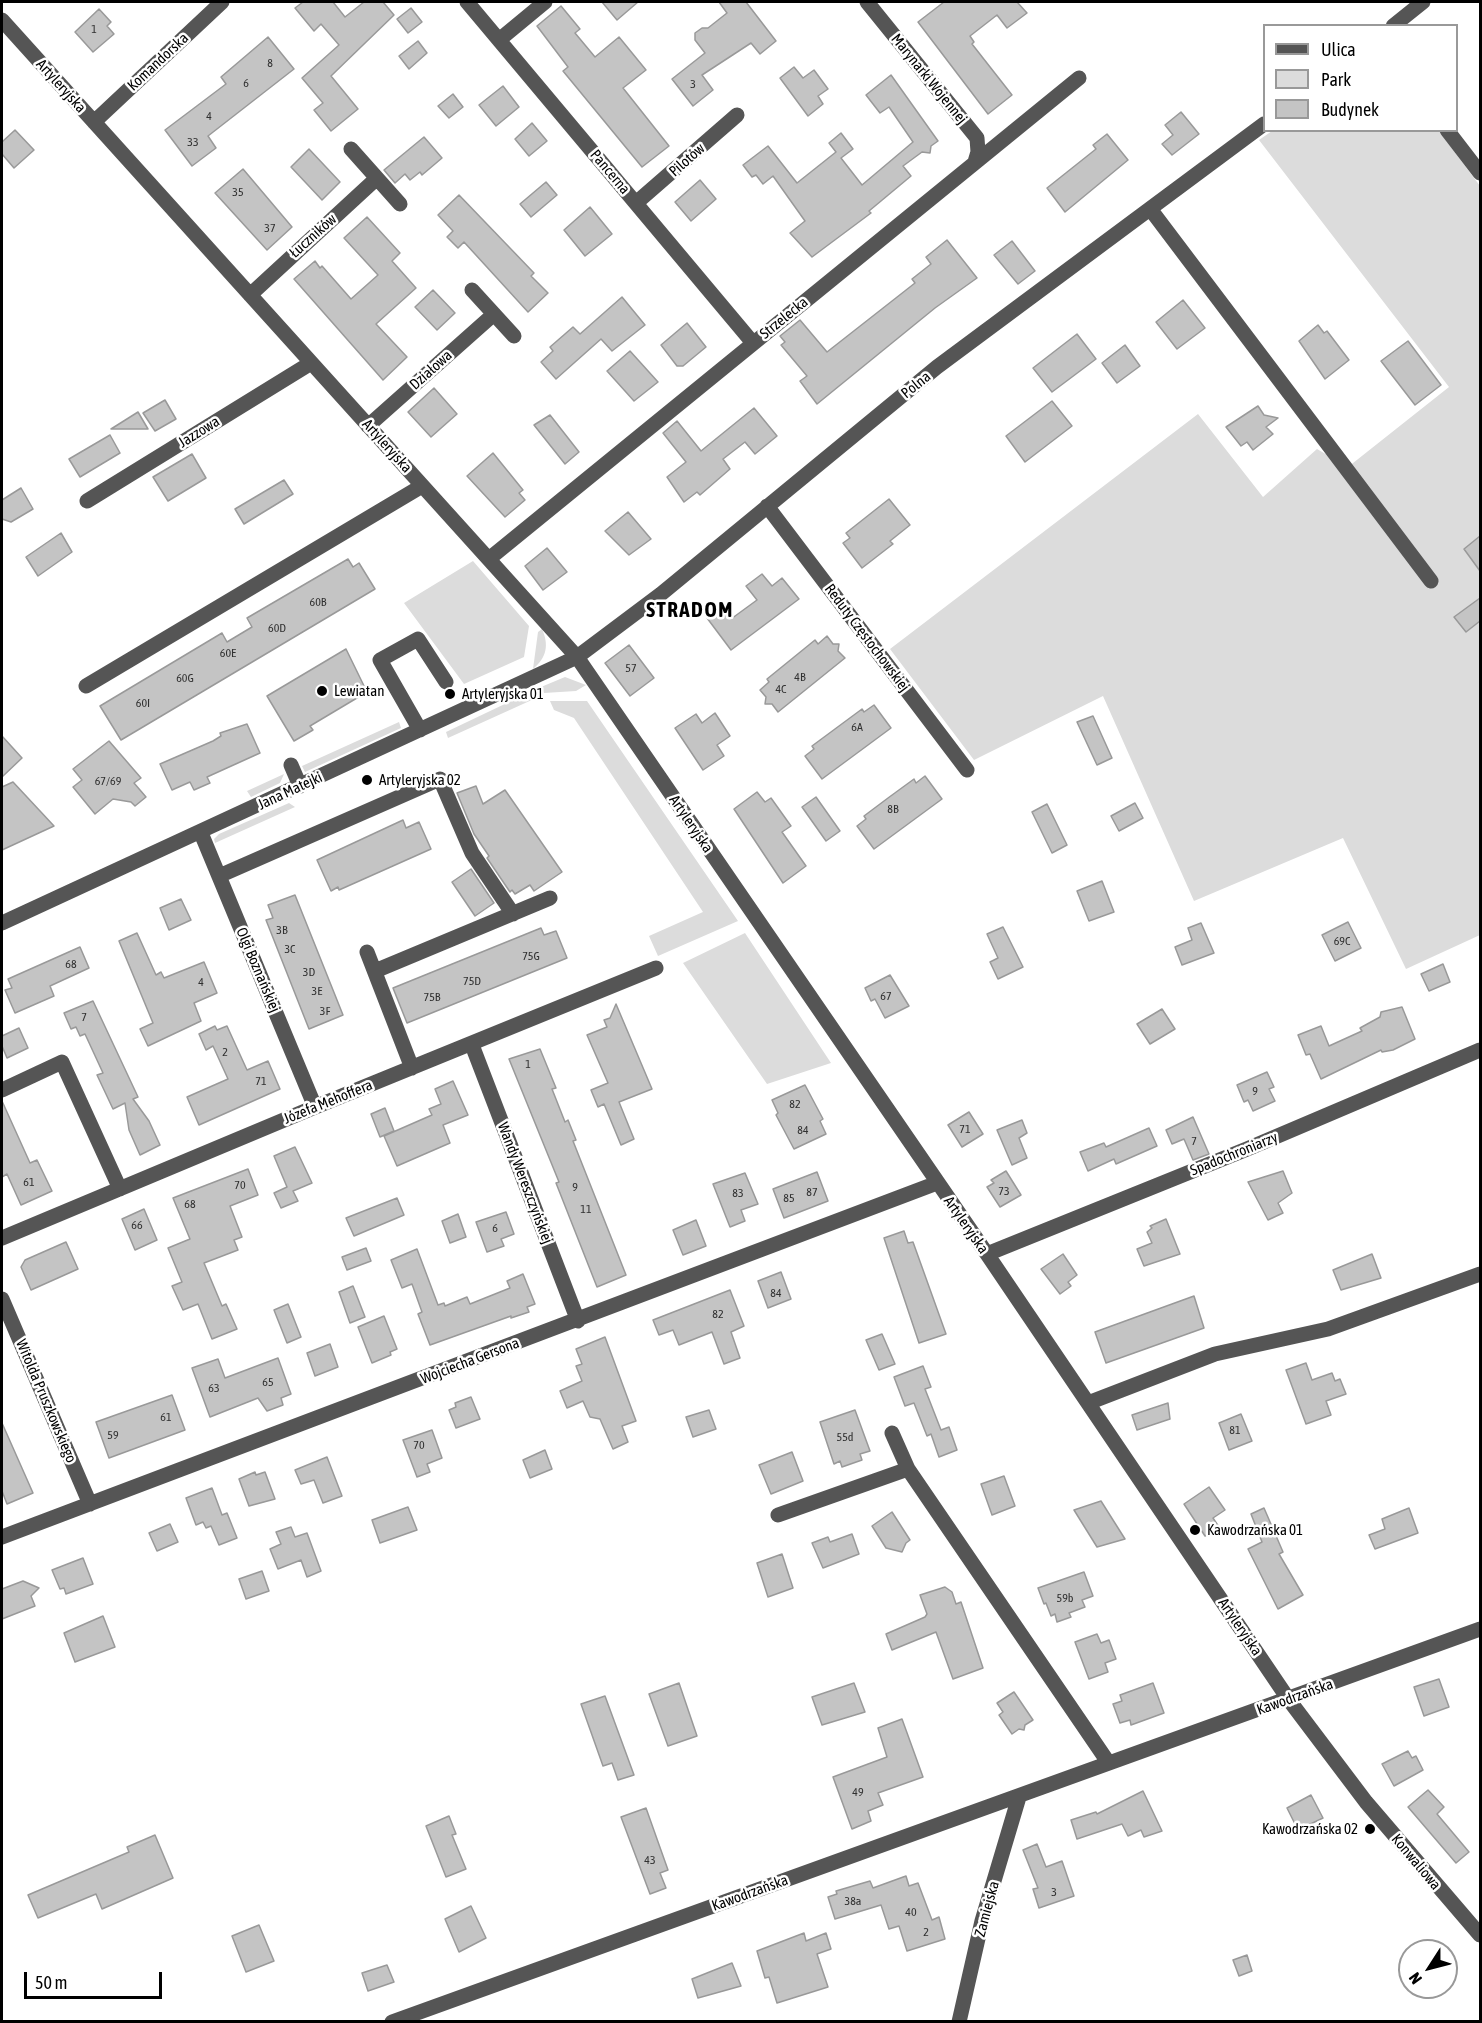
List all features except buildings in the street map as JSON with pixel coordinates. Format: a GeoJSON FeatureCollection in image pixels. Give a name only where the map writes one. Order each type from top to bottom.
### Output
{"type":"FeatureCollection","features":[{"type":"Feature","properties":{"kind":"street","name":"Komandorska"},"geometry":{"type":"LineString","coordinates":[[94,122],[222,2]]}},
{"type":"Feature","properties":{"kind":"street","name":"Pancerna"},"geometry":{"type":"LineString","coordinates":[[467,2],[753,343]]}},
{"type":"Feature","properties":{"kind":"street"},"geometry":{"type":"LineString","coordinates":[[499,40],[545,2]]}},
{"type":"Feature","properties":{"kind":"street","name":"Marynarki Wojennej"},"geometry":{"type":"LineString","coordinates":[[867,2],[977,138],[978,152],[975,162]]}},
{"type":"Feature","properties":{"kind":"street"},"geometry":{"type":"LineString","coordinates":[[1396,24],[1424,2]]}},
{"type":"Feature","properties":{"kind":"street","name":"Artyleryjska"},"geometry":{"type":"LineString","coordinates":[[2,20],[577,657],[987,1254],[1289,1700]]}},
{"type":"Feature","properties":{"kind":"street","name":"Strzelecka"},"geometry":{"type":"LineString","coordinates":[[490,558],[1079,78]]}},
{"type":"Feature","properties":{"kind":"street","name":"Pilotów"},"geometry":{"type":"LineString","coordinates":[[636,203],[737,115]]}},
{"type":"Feature","properties":{"kind":"street","name":"Polna"},"geometry":{"type":"LineString","coordinates":[[577,657],[661,594],[937,368],[1263,125]]}},
{"type":"Feature","properties":{"kind":"street"},"geometry":{"type":"LineString","coordinates":[[1449,132],[1480,173]]}},
{"type":"Feature","properties":{"kind":"street"},"geometry":{"type":"LineString","coordinates":[[351,148],[400,204]]}},
{"type":"Feature","properties":{"kind":"street","name":"Łuczników"},"geometry":{"type":"LineString","coordinates":[[250,295],[377,178]]}},
{"type":"Feature","properties":{"kind":"street"},"geometry":{"type":"LineString","coordinates":[[1151,210],[1431,581]]}},
{"type":"Feature","properties":{"kind":"street"},"geometry":{"type":"LineString","coordinates":[[472,290],[514,336]]}},
{"type":"Feature","properties":{"kind":"street","name":"Działowa"},"geometry":{"type":"LineString","coordinates":[[369,426],[494,314]]}},
{"type":"Feature","properties":{"kind":"street","name":"Jazzowa"},"geometry":{"type":"LineString","coordinates":[[87,501],[311,363]]}},
{"type":"Feature","properties":{"kind":"street"},"geometry":{"type":"LineString","coordinates":[[86,686],[422,486]]}},
{"type":"Feature","properties":{"kind":"street","name":"Reduty Częstochowskiej"},"geometry":{"type":"LineString","coordinates":[[767,506],[967,770]]}},
{"type":"Feature","properties":{"kind":"street"},"geometry":{"type":"LineString","coordinates":[[420,730],[380,660],[418,639],[446,682]]}},
{"type":"Feature","properties":{"kind":"street","name":"Jana Matejki"},"geometry":{"type":"LineString","coordinates":[[2,923],[201,833],[577,657]]}},
{"type":"Feature","properties":{"kind":"street"},"geometry":{"type":"LineString","coordinates":[[291,765],[300,786]]}},
{"type":"Feature","properties":{"kind":"street"},"geometry":{"type":"LineString","coordinates":[[219,876],[441,779],[472,853],[513,914]]}},
{"type":"Feature","properties":{"kind":"street","name":"Olgi Boznańskiej"},"geometry":{"type":"LineString","coordinates":[[201,833],[315,1107]]}},
{"type":"Feature","properties":{"kind":"street"},"geometry":{"type":"LineString","coordinates":[[375,971],[550,898]]}},
{"type":"Feature","properties":{"kind":"street"},"geometry":{"type":"LineString","coordinates":[[368,952],[412,1068]]}},
{"type":"Feature","properties":{"kind":"street","name":"Józefa Mehoffera"},"geometry":{"type":"LineString","coordinates":[[2,1238],[656,968]]}},
{"type":"Feature","properties":{"kind":"street","name":"Wandy Wereszczyńskiej"},"geometry":{"type":"LineString","coordinates":[[472,1045],[578,1321]]}},
{"type":"Feature","properties":{"kind":"street","name":"Spadochroniarzy"},"geometry":{"type":"LineString","coordinates":[[987,1254],[1236,1154],[1480,1050]]}},
{"type":"Feature","properties":{"kind":"street"},"geometry":{"type":"LineString","coordinates":[[2,1090],[62,1062],[120,1190]]}},
{"type":"Feature","properties":{"kind":"street","name":"Wojciecha Gersona"},"geometry":{"type":"LineString","coordinates":[[2,1537],[578,1321],[937,1183]]}},
{"type":"Feature","properties":{"kind":"street"},"geometry":{"type":"LineString","coordinates":[[1088,1403],[1215,1354],[1328,1329],[1480,1274]]}},
{"type":"Feature","properties":{"kind":"street","name":"Witolda Pruszkowskiego"},"geometry":{"type":"LineString","coordinates":[[2,1299],[90,1504]]}},
{"type":"Feature","properties":{"kind":"street"},"geometry":{"type":"LineString","coordinates":[[892,1433],[908,1469],[1108,1762]]}},
{"type":"Feature","properties":{"kind":"street"},"geometry":{"type":"LineString","coordinates":[[777,1515],[908,1469]]}},
{"type":"Feature","properties":{"kind":"street","name":"Kawodrzańska"},"geometry":{"type":"LineString","coordinates":[[392,2022],[1019,1797],[1108,1762],[1289,1700],[1480,1629]]}},
{"type":"Feature","properties":{"kind":"street","name":"Konwaliowa"},"geometry":{"type":"LineString","coordinates":[[1289,1700],[1366,1802],[1480,1935]]}},
{"type":"Feature","properties":{"kind":"street","name":"Zamiejska"},"geometry":{"type":"LineString","coordinates":[[959,2022],[982,1921],[1019,1797]]}},
{"type":"Feature","properties":{"kind":"green space"},"geometry":{"type":"Polygon","coordinates":[[[1271,132],[1440,132],[1480,186],[1480,935],[1406,969],[1343,838],[1194,901],[1103,696],[974,760],[890,649],[1198,414],[1263,497],[1317,449],[1348,467],[1449,387],[1259,140],[1271,132]]]}},
{"type":"Feature","properties":{"kind":"green space"},"geometry":{"type":"Polygon","coordinates":[[[473,561],[529,626],[524,657],[464,684],[404,603],[473,561]]]}},
{"type":"Feature","properties":{"kind":"green space"},"geometry":{"type":"Polygon","coordinates":[[[542,629],[546,640],[544,655],[533,669],[538,632],[542,629]]]}},
{"type":"Feature","properties":{"kind":"green space"},"geometry":{"type":"Polygon","coordinates":[[[565,677],[586,685],[576,691],[544,693],[541,687],[565,677]]]}},
{"type":"Feature","properties":{"kind":"green space"},"geometry":{"type":"Polygon","coordinates":[[[530,692],[534,699],[448,738],[446,732],[530,692]]]}},
{"type":"Feature","properties":{"kind":"green space"},"geometry":{"type":"Polygon","coordinates":[[[550,701],[587,701],[738,921],[658,956],[649,936],[703,912],[574,718],[554,710],[550,701]]]}},
{"type":"Feature","properties":{"kind":"green space"},"geometry":{"type":"Polygon","coordinates":[[[399,722],[401,728],[305,772],[302,766],[399,722]]]}},
{"type":"Feature","properties":{"kind":"green space"},"geometry":{"type":"Polygon","coordinates":[[[284,774],[280,783],[251,797],[247,791],[284,774]]]}},
{"type":"Feature","properties":{"kind":"green space"},"geometry":{"type":"Polygon","coordinates":[[[289,803],[295,807],[215,843],[214,839],[219,834],[289,803]]]}},
{"type":"Feature","properties":{"kind":"green space"},"geometry":{"type":"Polygon","coordinates":[[[745,933],[831,1063],[767,1084],[683,963],[745,933]]]}},
{"type":"Feature","properties":{"kind":"place","name":"Lewiatan"},"geometry":{"type":"Point","coordinates":[322,691]}},
{"type":"Feature","properties":{"kind":"place","name":"Artyleryjska 01"},"geometry":{"type":"Point","coordinates":[450,694]}},
{"type":"Feature","properties":{"kind":"place","name":"Artyleryjska 02"},"geometry":{"type":"Point","coordinates":[367,780]}},
{"type":"Feature","properties":{"kind":"place","name":"Kawodrzańska 01"},"geometry":{"type":"Point","coordinates":[1195,1530]}},
{"type":"Feature","properties":{"kind":"place","name":"Kawodrzańska 02"},"geometry":{"type":"Point","coordinates":[1370,1829]}},
{"type":"Feature","properties":{"kind":"district","name":"STRADOM"},"geometry":{"type":"Point","coordinates":[690,610]}}]}
